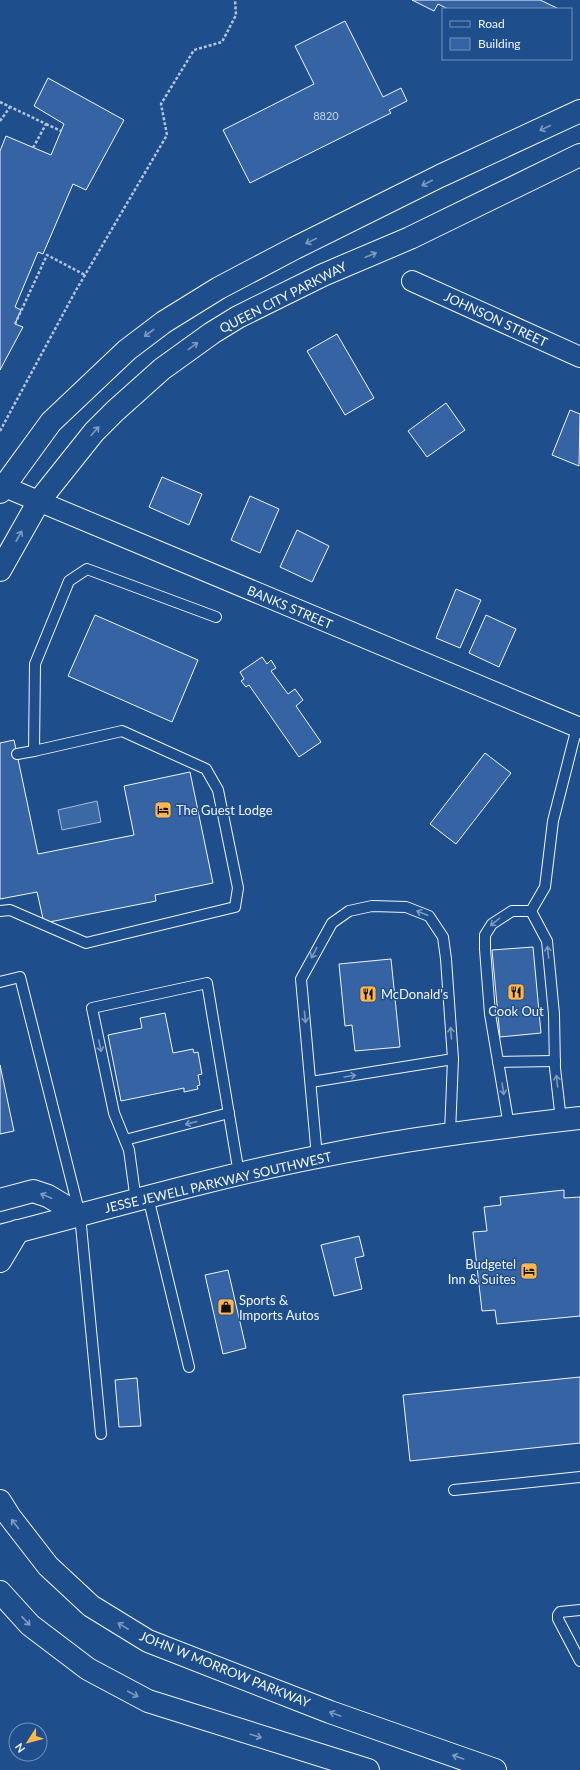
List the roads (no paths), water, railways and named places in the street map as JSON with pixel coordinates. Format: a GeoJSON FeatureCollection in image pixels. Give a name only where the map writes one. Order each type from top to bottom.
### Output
{"type":"FeatureCollection","features":[{"type":"Feature","properties":{"kind":"main road"},"geometry":{"type":"LineString","coordinates":[[1,488],[51,422],[127,350],[164,322],[219,288],[295,248],[440,176],[580,111]]}},
{"type":"Feature","properties":{"kind":"main road","name":"QUEEN CITY PARKWAY"},"geometry":{"type":"LineString","coordinates":[[0,570],[39,501],[94,432],[162,369],[212,333],[238,317],[323,274],[410,238],[580,155]]}},
{"type":"Feature","properties":{"kind":"main road","name":"JESSE JEWELL PARKWAY SOUTHWEST"},"geometry":{"type":"LineString","coordinates":[[9,1234],[239,1174],[318,1157],[450,1133],[570,1119]]}},
{"type":"Feature","properties":{"kind":"main road"},"geometry":{"type":"LineString","coordinates":[[0,1200],[33,1191],[48,1196],[80,1215]]}},
{"type":"Feature","properties":{"kind":"main road"},"geometry":{"type":"LineString","coordinates":[[0,1261],[9,1234]]}},
{"type":"Feature","properties":{"kind":"main road","name":"JOHN W MORROW PARKWAY"},"geometry":{"type":"LineString","coordinates":[[0,1501],[10,1518],[48,1566],[90,1606],[148,1641],[330,1712],[495,1770]]}},
{"type":"Feature","properties":{"kind":"main road"},"geometry":{"type":"LineString","coordinates":[[0,1592],[30,1625],[88,1669],[148,1701],[368,1770]]}},
{"type":"Feature","properties":{"kind":"street","name":"JOHNSON STREET"},"geometry":{"type":"LineString","coordinates":[[412,281],[580,357]]}},
{"type":"Feature","properties":{"kind":"street","name":"BANKS STREET"},"geometry":{"type":"LineString","coordinates":[[1,488],[39,501],[579,728]]}},
{"type":"Feature","properties":{"kind":"lane"},"geometry":{"type":"LineString","coordinates":[[34,751],[35,664],[69,581],[87,569],[216,617]]}},
{"type":"Feature","properties":{"kind":"lane"},"geometry":{"type":"LineString","coordinates":[[531,911],[545,887],[554,821],[579,728]]}},
{"type":"Feature","properties":{"kind":"lane"},"geometry":{"type":"LineString","coordinates":[[0,911],[10,910],[86,943],[235,907],[238,888],[218,790],[206,769],[122,731],[17,754]]}},
{"type":"Feature","properties":{"kind":"lane"},"geometry":{"type":"LineString","coordinates":[[318,1157],[301,979],[332,923],[349,911],[372,906],[406,907],[429,916],[443,937],[453,1059],[450,1133]]}},
{"type":"Feature","properties":{"kind":"lane"},"geometry":{"type":"LineString","coordinates":[[509,1126],[490,1014],[485,935],[492,924],[512,911],[531,911]]}},
{"type":"Feature","properties":{"kind":"lane"},"geometry":{"type":"LineString","coordinates":[[531,911],[547,940],[554,1014],[555,1061],[570,1119]]}},
{"type":"Feature","properties":{"kind":"lane"},"geometry":{"type":"LineString","coordinates":[[0,982],[20,977],[80,1215],[100,1434]]}},
{"type":"Feature","properties":{"kind":"lane"},"geometry":{"type":"LineString","coordinates":[[188,1367],[129,1150],[114,1112],[92,1008],[207,983],[239,1174]]}},
{"type":"Feature","properties":{"kind":"lane"},"geometry":{"type":"LineString","coordinates":[[311,1082],[453,1059]]}},
{"type":"Feature","properties":{"kind":"lane"},"geometry":{"type":"LineString","coordinates":[[498,1062],[555,1061]]}},
{"type":"Feature","properties":{"kind":"lane"},"geometry":{"type":"LineString","coordinates":[[125,1140],[229,1113]]}},
{"type":"Feature","properties":{"kind":"lane"},"geometry":{"type":"LineString","coordinates":[[454,1490],[580,1477]]}},
{"type":"Feature","properties":{"kind":"lane"},"geometry":{"type":"LineString","coordinates":[[580,1610],[560,1612],[558,1615],[558,1619],[580,1661]]}},
{"type":"Feature","properties":{"kind":"water"},"geometry":{"type":"Polygon","coordinates":[[[97,801],[101,822],[62,830],[58,810],[97,801]]]}},
{"type":"Feature","properties":{"kind":"place","name":"The Guest Lodge"},"geometry":{"type":"Point","coordinates":[163,810]}},
{"type":"Feature","properties":{"kind":"place","name":"Cook Out"},"geometry":{"type":"Point","coordinates":[516,992]}},
{"type":"Feature","properties":{"kind":"place","name":"McDonald's"},"geometry":{"type":"Point","coordinates":[368,994]}},
{"type":"Feature","properties":{"kind":"place","name":"Budgetel Inn & Suites"},"geometry":{"type":"Point","coordinates":[529,1271]}},
{"type":"Feature","properties":{"kind":"place","name":"Sports & Imports Autos"},"geometry":{"type":"Point","coordinates":[226,1307]}}]}
